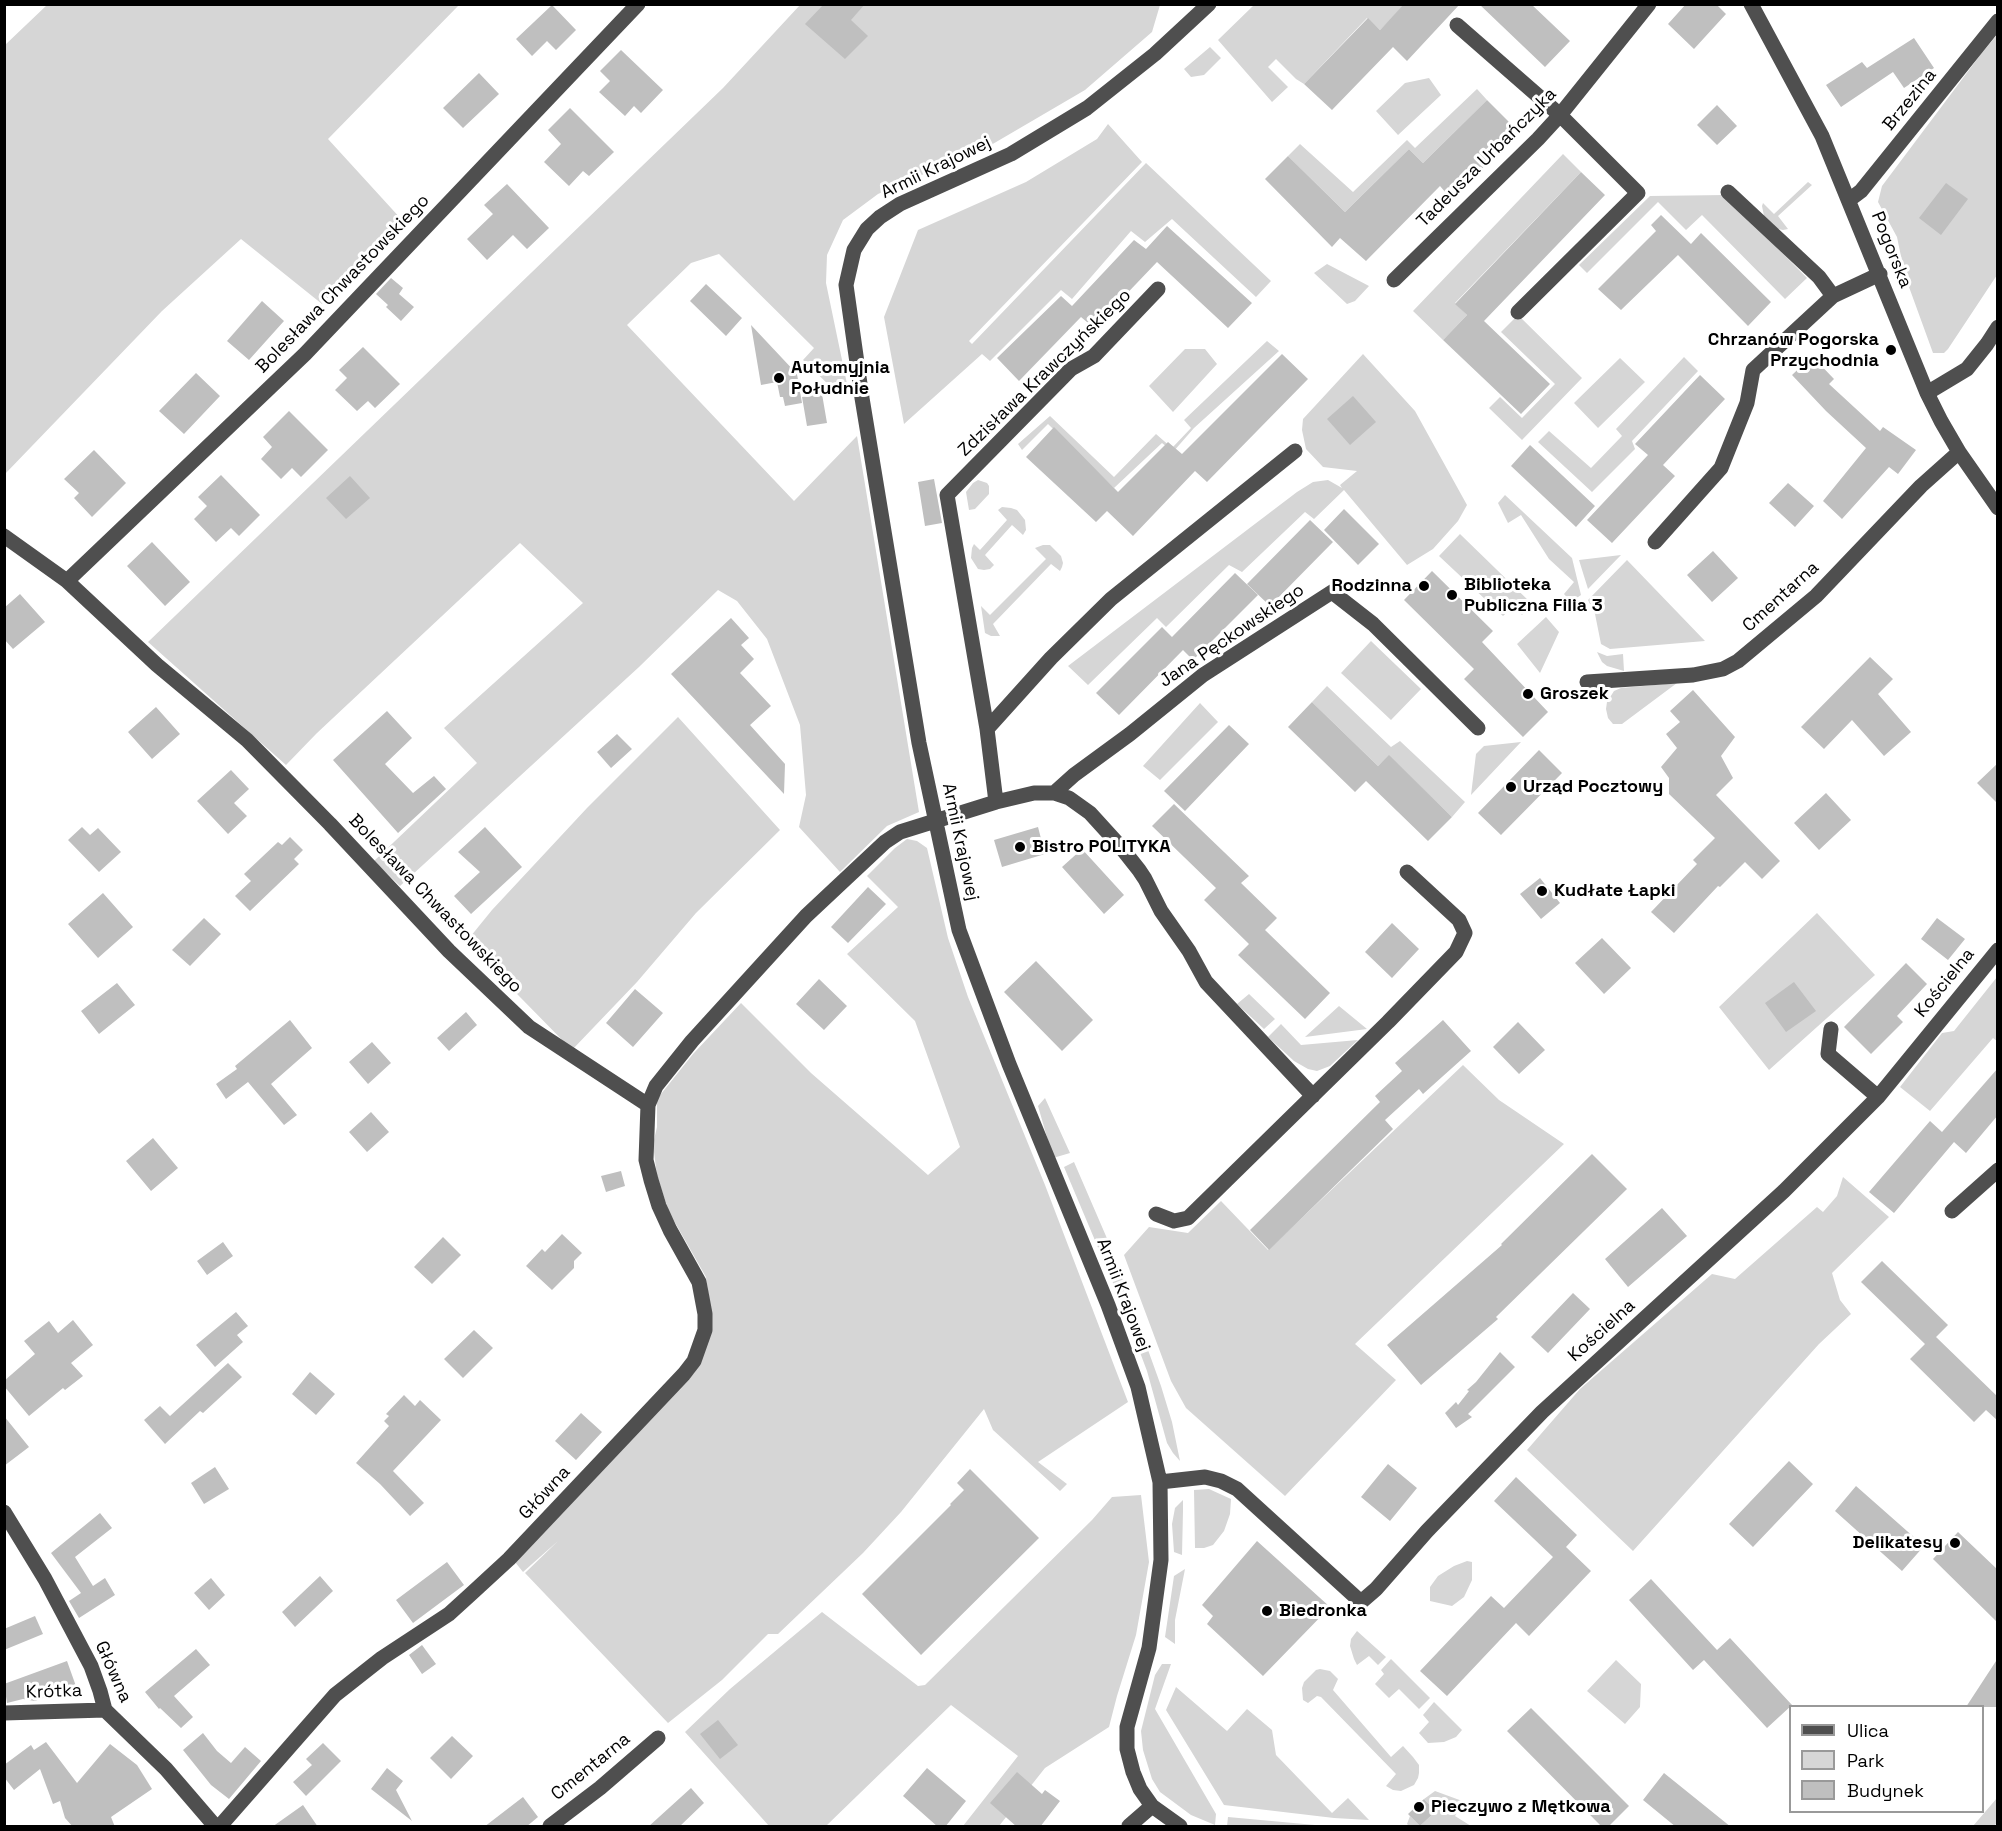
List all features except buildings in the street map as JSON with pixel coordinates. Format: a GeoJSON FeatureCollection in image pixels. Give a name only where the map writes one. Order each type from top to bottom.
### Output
{"type":"FeatureCollection","features":[{"type":"Feature","properties":{"kind":"street","name":"Bolesława Chwastowskiego"},"geometry":{"type":"LineString","coordinates":[[67,581],[305,354],[638,4]]}},
{"type":"Feature","properties":{"kind":"street","name":"Armii Krajowej"},"geometry":{"type":"LineString","coordinates":[[1180,1827],[1152,1806],[1140,1789],[1132,1772],[1127,1749],[1126,1727],[1149,1648],[1161,1560],[1160,1482],[1138,1388],[1108,1305],[1013,1073],[959,930],[919,743],[848,309],[846,285],[854,250],[867,229],[889,210],[1011,154],[1087,108],[1134,72],[1209,4]]}},
{"type":"Feature","properties":{"kind":"street","name":"Tadeusza Urbańczyka"},"geometry":{"type":"LineString","coordinates":[[1394,280],[1538,139],[1649,4]]}},
{"type":"Feature","properties":{"kind":"street","name":"Pogorska"},"geometry":{"type":"LineString","coordinates":[[1751,4],[1822,136],[1927,393],[1959,452],[1998,508]]}},
{"type":"Feature","properties":{"kind":"street","name":"Brzezina"},"geometry":{"type":"LineString","coordinates":[[1849,200],[1861,191],[1998,21]]}},
{"type":"Feature","properties":{"kind":"street"},"geometry":{"type":"LineString","coordinates":[[1457,25],[1560,115],[1638,193],[1518,312]]}},
{"type":"Feature","properties":{"kind":"street"},"geometry":{"type":"LineString","coordinates":[[1728,192],[1807,266],[1833,296]]}},
{"type":"Feature","properties":{"kind":"street"},"geometry":{"type":"LineString","coordinates":[[1655,542],[1721,468],[1747,403],[1753,370],[1833,296],[1880,274]]}},
{"type":"Feature","properties":{"kind":"street","name":"Zdzisława Krawczyńskiego"},"geometry":{"type":"LineString","coordinates":[[996,802],[987,729],[947,495],[1071,369],[1094,356],[1158,289]]}},
{"type":"Feature","properties":{"kind":"street"},"geometry":{"type":"LineString","coordinates":[[1927,393],[1966,369],[1998,327]]}},
{"type":"Feature","properties":{"kind":"street"},"geometry":{"type":"LineString","coordinates":[[987,729],[1051,658],[1111,600],[1295,451]]}},
{"type":"Feature","properties":{"kind":"street","name":"Cmentarna"},"geometry":{"type":"LineString","coordinates":[[1587,682],[1693,675],[1723,669],[1738,661],[1816,596],[1921,486],[1959,452]]}},
{"type":"Feature","properties":{"kind":"street","name":"Bolesława Chwastowskiego"},"geometry":{"type":"LineString","coordinates":[[4,536],[67,581],[157,665],[277,769],[449,951],[529,1027],[648,1105]]}},
{"type":"Feature","properties":{"kind":"street","name":"Jana Pęckowskiego"},"geometry":{"type":"LineString","coordinates":[[1054,793],[1203,675],[1332,592],[1373,624],[1478,728]]}},
{"type":"Feature","properties":{"kind":"street"},"geometry":{"type":"LineString","coordinates":[[648,1105],[656,1086],[692,1041],[806,916],[885,842],[900,832],[996,802],[1034,793],[1054,793],[1069,798],[1090,813],[1120,846],[1145,879],[1161,911],[1189,951],[1206,982],[1313,1096]]}},
{"type":"Feature","properties":{"kind":"street"},"geometry":{"type":"LineString","coordinates":[[1156,1214],[1174,1221],[1188,1218],[1456,952],[1466,933],[1459,920],[1407,872]]}},
{"type":"Feature","properties":{"kind":"street","name":"Kościelna"},"geometry":{"type":"LineString","coordinates":[[1160,1482],[1205,1477],[1221,1481],[1237,1489],[1361,1602],[1376,1589],[1427,1531],[1542,1412],[1784,1191],[1878,1097],[1998,950]]}},
{"type":"Feature","properties":{"kind":"street"},"geometry":{"type":"LineString","coordinates":[[1831,1029],[1828,1054],[1878,1097]]}},
{"type":"Feature","properties":{"kind":"street","name":"Główna"},"geometry":{"type":"LineString","coordinates":[[219,1827],[335,1695],[382,1658],[449,1614],[479,1587],[517,1551],[694,1361],[705,1330],[705,1314],[699,1282],[670,1230],[651,1180],[646,1160],[648,1105]]}},
{"type":"Feature","properties":{"kind":"street"},"geometry":{"type":"LineString","coordinates":[[1952,1211],[1998,1170]]}},
{"type":"Feature","properties":{"kind":"street","name":"Główna"},"geometry":{"type":"LineString","coordinates":[[4,1512],[45,1579],[91,1666],[105,1710],[166,1769],[215,1827]]}},
{"type":"Feature","properties":{"kind":"street","name":"Krótka"},"geometry":{"type":"LineString","coordinates":[[4,1713],[105,1710]]}},
{"type":"Feature","properties":{"kind":"street","name":"Cmentarna"},"geometry":{"type":"LineString","coordinates":[[550,1827],[658,1738]]}},
{"type":"Feature","properties":{"kind":"street"},"geometry":{"type":"LineString","coordinates":[[1129,1827],[1152,1806]]}},
{"type":"Feature","properties":{"kind":"green space"},"geometry":{"type":"Polygon","coordinates":[[[47,5],[459,5],[328,139],[402,220],[322,304],[241,239],[162,311],[5,474],[5,45],[47,5]]]}},
{"type":"Feature","properties":{"kind":"green space"},"geometry":{"type":"Polygon","coordinates":[[[800,5],[1160,5],[1152,32],[1085,90],[991,145],[878,194],[843,220],[827,255],[826,283],[847,384],[832,388],[803,360],[814,348],[719,254],[691,263],[627,325],[794,501],[857,436],[919,812],[887,826],[840,872],[799,827],[806,795],[800,725],[767,639],[737,601],[718,590],[639,667],[400,886],[374,861],[477,763],[444,728],[583,603],[520,543],[317,733],[286,765],[148,642],[723,88],[800,5]]]}},
{"type":"Feature","properties":{"kind":"green space"},"geometry":{"type":"Polygon","coordinates":[[[1254,5],[1404,5],[1380,30],[1367,18],[1304,84],[1276,59],[1268,67],[1288,87],[1272,102],[1218,40],[1254,5]]]}},
{"type":"Feature","properties":{"kind":"green space"},"geometry":{"type":"Polygon","coordinates":[[[1997,35],[1997,275],[1948,349],[1944,353],[1933,353],[1905,276],[1897,237],[1878,202],[1882,186],[1997,35]]]}},
{"type":"Feature","properties":{"kind":"green space"},"geometry":{"type":"Polygon","coordinates":[[[1210,47],[1221,58],[1204,75],[1191,77],[1184,69],[1210,47]]]}},
{"type":"Feature","properties":{"kind":"green space"},"geometry":{"type":"Polygon","coordinates":[[[1429,78],[1441,95],[1398,135],[1376,111],[1405,83],[1429,78]]]}},
{"type":"Feature","properties":{"kind":"green space"},"geometry":{"type":"Polygon","coordinates":[[[1477,89],[1487,100],[1423,163],[1409,149],[1345,212],[1288,156],[1300,144],[1353,192],[1407,140],[1415,148],[1477,89]]]}},
{"type":"Feature","properties":{"kind":"green space"},"geometry":{"type":"Polygon","coordinates":[[[1108,124],[1142,162],[969,341],[972,344],[1146,163],[1271,281],[1256,297],[1172,219],[1145,242],[1131,231],[1072,299],[1061,290],[990,361],[982,354],[904,424],[884,317],[918,230],[1026,182],[1097,139],[1108,124]]]}},
{"type":"Feature","properties":{"kind":"green space"},"geometry":{"type":"Polygon","coordinates":[[[1563,154],[1581,172],[1455,303],[1467,315],[1443,340],[1413,311],[1563,154]]]}},
{"type":"Feature","properties":{"kind":"green space"},"geometry":{"type":"Polygon","coordinates":[[[1808,182],[1812,185],[1778,216],[1788,229],[1774,228],[1764,216],[1763,203],[1774,214],[1808,182]]]}},
{"type":"Feature","properties":{"kind":"green space"},"geometry":{"type":"Polygon","coordinates":[[[1725,195],[1807,278],[1785,299],[1702,215],[1686,230],[1658,202],[1587,273],[1579,265],[1650,196],[1725,195]]]}},
{"type":"Feature","properties":{"kind":"green space"},"geometry":{"type":"Polygon","coordinates":[[[1327,264],[1369,286],[1355,301],[1347,304],[1314,273],[1327,264]]]}},
{"type":"Feature","properties":{"kind":"green space"},"geometry":{"type":"Polygon","coordinates":[[[1518,315],[1582,378],[1522,440],[1489,408],[1500,397],[1522,418],[1555,384],[1501,332],[1518,315]]]}},
{"type":"Feature","properties":{"kind":"green space"},"geometry":{"type":"Polygon","coordinates":[[[1267,341],[1279,351],[1194,428],[1173,452],[1162,443],[1114,488],[1048,424],[1022,450],[1018,444],[1050,416],[1114,477],[1156,434],[1172,448],[1191,428],[1184,420],[1267,341]]]}},
{"type":"Feature","properties":{"kind":"green space"},"geometry":{"type":"Polygon","coordinates":[[[1185,349],[1205,349],[1217,364],[1173,412],[1149,386],[1185,349]]]}},
{"type":"Feature","properties":{"kind":"green space"},"geometry":{"type":"Polygon","coordinates":[[[1363,354],[1415,411],[1467,505],[1458,521],[1433,549],[1407,565],[1344,490],[1314,519],[1305,512],[1242,572],[1229,565],[1166,627],[1157,618],[1088,685],[1068,666],[1297,492],[1313,482],[1328,480],[1342,488],[1340,485],[1357,471],[1323,467],[1306,449],[1302,430],[1303,419],[1363,354]]]}},
{"type":"Feature","properties":{"kind":"green space"},"geometry":{"type":"Polygon","coordinates":[[[1684,357],[1698,371],[1632,441],[1635,449],[1592,492],[1538,442],[1549,431],[1591,468],[1622,436],[1616,429],[1684,357]]]}},
{"type":"Feature","properties":{"kind":"green space"},"geometry":{"type":"Polygon","coordinates":[[[1620,358],[1645,382],[1598,428],[1574,403],[1620,358]]]}},
{"type":"Feature","properties":{"kind":"green space"},"geometry":{"type":"Polygon","coordinates":[[[978,480],[987,483],[989,494],[975,509],[969,510],[966,492],[978,480]]]}},
{"type":"Feature","properties":{"kind":"green space"},"geometry":{"type":"Polygon","coordinates":[[[1505,495],[1572,558],[1581,595],[1571,602],[1564,594],[1574,582],[1549,559],[1521,515],[1508,523],[1498,503],[1505,495]]]}},
{"type":"Feature","properties":{"kind":"green space"},"geometry":{"type":"Polygon","coordinates":[[[1002,507],[1017,510],[1025,520],[1026,530],[1023,535],[1012,525],[985,555],[994,565],[990,569],[978,569],[971,558],[972,548],[974,544],[980,550],[1007,520],[998,510],[1002,507]]]}},
{"type":"Feature","properties":{"kind":"green space"},"geometry":{"type":"Polygon","coordinates":[[[1460,534],[1531,603],[1522,615],[1514,606],[1503,616],[1439,556],[1460,534]]]}},
{"type":"Feature","properties":{"kind":"green space"},"geometry":{"type":"Polygon","coordinates":[[[1050,545],[1061,556],[1063,563],[1060,571],[1051,564],[993,624],[1000,636],[985,633],[981,606],[990,615],[1046,559],[1035,548],[1050,545]]]}},
{"type":"Feature","properties":{"kind":"green space"},"geometry":{"type":"Polygon","coordinates":[[[1621,555],[1588,589],[1579,560],[1621,555]]]}},
{"type":"Feature","properties":{"kind":"green space"},"geometry":{"type":"Polygon","coordinates":[[[1627,560],[1705,641],[1610,649],[1601,644],[1595,614],[1588,600],[1627,560]]]}},
{"type":"Feature","properties":{"kind":"green space"},"geometry":{"type":"Polygon","coordinates":[[[1546,617],[1559,632],[1540,673],[1517,644],[1546,617]]]}},
{"type":"Feature","properties":{"kind":"green space"},"geometry":{"type":"Polygon","coordinates":[[[1371,641],[1421,689],[1391,720],[1341,673],[1371,641]]]}},
{"type":"Feature","properties":{"kind":"green space"},"geometry":{"type":"Polygon","coordinates":[[[1597,652],[1607,656],[1623,654],[1624,671],[1607,666],[1597,652]]]}},
{"type":"Feature","properties":{"kind":"green space"},"geometry":{"type":"Polygon","coordinates":[[[1677,683],[1622,724],[1613,724],[1608,718],[1607,702],[1614,691],[1621,688],[1677,683]]]}},
{"type":"Feature","properties":{"kind":"green space"},"geometry":{"type":"Polygon","coordinates":[[[1327,686],[1391,747],[1400,741],[1465,802],[1452,817],[1389,756],[1378,766],[1312,702],[1327,686]]]}},
{"type":"Feature","properties":{"kind":"green space"},"geometry":{"type":"Polygon","coordinates":[[[1200,703],[1218,722],[1160,780],[1143,766],[1200,703]]]}},
{"type":"Feature","properties":{"kind":"green space"},"geometry":{"type":"Polygon","coordinates":[[[678,717],[780,830],[696,913],[637,982],[572,1050],[466,942],[492,910],[587,808],[678,717]]]}},
{"type":"Feature","properties":{"kind":"green space"},"geometry":{"type":"Polygon","coordinates":[[[1521,742],[1471,795],[1476,754],[1484,746],[1521,742]]]}},
{"type":"Feature","properties":{"kind":"green space"},"geometry":{"type":"Polygon","coordinates":[[[907,839],[917,841],[927,848],[948,938],[968,997],[1045,1185],[1128,1402],[1038,1462],[1067,1484],[1060,1491],[993,1430],[984,1409],[901,1512],[863,1553],[778,1634],[768,1634],[722,1680],[668,1723],[525,1573],[558,1541],[523,1572],[515,1562],[694,1373],[702,1358],[711,1312],[706,1277],[669,1212],[657,1176],[653,1144],[657,1127],[657,1099],[693,1054],[741,1003],[811,1073],[928,1175],[960,1147],[915,1021],[847,954],[898,907],[867,876],[907,839]]]}},
{"type":"Feature","properties":{"kind":"green space"},"geometry":{"type":"Polygon","coordinates":[[[1817,913],[1875,975],[1769,1070],[1719,1007],[1817,913]]]}},
{"type":"Feature","properties":{"kind":"green space"},"geometry":{"type":"Polygon","coordinates":[[[1997,977],[1997,1041],[1993,1038],[1930,1111],[1900,1087],[1942,1033],[1954,1031],[1997,977]]]}},
{"type":"Feature","properties":{"kind":"green space"},"geometry":{"type":"Polygon","coordinates":[[[1249,994],[1275,1019],[1264,1029],[1237,1004],[1249,994]]]}},
{"type":"Feature","properties":{"kind":"green space"},"geometry":{"type":"Polygon","coordinates":[[[1339,1006],[1367,1029],[1305,1037],[1339,1006]]]}},
{"type":"Feature","properties":{"kind":"green space"},"geometry":{"type":"Polygon","coordinates":[[[1281,1024],[1301,1045],[1358,1040],[1330,1066],[1317,1071],[1294,1061],[1268,1037],[1281,1024]]]}},
{"type":"Feature","properties":{"kind":"green space"},"geometry":{"type":"Polygon","coordinates":[[[1463,1065],[1499,1100],[1564,1144],[1355,1344],[1396,1380],[1285,1496],[1186,1408],[1171,1381],[1124,1255],[1149,1227],[1188,1233],[1221,1201],[1268,1250],[1463,1065]]]}},
{"type":"Feature","properties":{"kind":"green space"},"geometry":{"type":"Polygon","coordinates":[[[1045,1098],[1070,1153],[1053,1158],[1038,1106],[1045,1098]]]}},
{"type":"Feature","properties":{"kind":"green space"},"geometry":{"type":"Polygon","coordinates":[[[1074,1162],[1112,1250],[1161,1386],[1172,1422],[1180,1461],[1167,1443],[1147,1371],[1121,1302],[1064,1167],[1074,1162]]]}},
{"type":"Feature","properties":{"kind":"green space"},"geometry":{"type":"Polygon","coordinates":[[[1843,1177],[1889,1217],[1832,1273],[1840,1300],[1851,1314],[1819,1344],[1633,1551],[1527,1450],[1580,1389],[1712,1274],[1735,1279],[1817,1207],[1823,1212],[1837,1196],[1843,1177]]]}},
{"type":"Feature","properties":{"kind":"green space"},"geometry":{"type":"Polygon","coordinates":[[[1209,1489],[1231,1499],[1230,1514],[1224,1531],[1213,1545],[1195,1548],[1194,1490],[1209,1489]]]}},
{"type":"Feature","properties":{"kind":"green space"},"geometry":{"type":"Polygon","coordinates":[[[1141,1495],[1149,1562],[1136,1635],[1109,1727],[1045,1768],[999,1826],[963,1826],[1018,1756],[951,1705],[826,1826],[769,1826],[685,1732],[730,1689],[822,1612],[918,1686],[925,1685],[1092,1520],[1112,1497],[1141,1495]]]}},
{"type":"Feature","properties":{"kind":"green space"},"geometry":{"type":"Polygon","coordinates":[[[1183,1500],[1182,1555],[1174,1552],[1172,1524],[1175,1508],[1183,1500]]]}},
{"type":"Feature","properties":{"kind":"green space"},"geometry":{"type":"Polygon","coordinates":[[[1467,1561],[1472,1562],[1472,1580],[1464,1597],[1452,1606],[1430,1601],[1430,1587],[1438,1576],[1467,1561]]]}},
{"type":"Feature","properties":{"kind":"green space"},"geometry":{"type":"Polygon","coordinates":[[[1185,1569],[1175,1620],[1175,1644],[1165,1637],[1174,1576],[1185,1569]]]}},
{"type":"Feature","properties":{"kind":"green space"},"geometry":{"type":"Polygon","coordinates":[[[1357,1631],[1386,1657],[1378,1665],[1369,1656],[1357,1665],[1350,1646],[1351,1639],[1357,1631]]]}},
{"type":"Feature","properties":{"kind":"green space"},"geometry":{"type":"Polygon","coordinates":[[[1391,1659],[1430,1698],[1419,1709],[1399,1689],[1389,1698],[1375,1684],[1384,1674],[1381,1670],[1391,1659]]]}},
{"type":"Feature","properties":{"kind":"green space"},"geometry":{"type":"Polygon","coordinates":[[[1616,1660],[1641,1684],[1640,1707],[1625,1724],[1587,1691],[1616,1660]]]}},
{"type":"Feature","properties":{"kind":"green space"},"geometry":{"type":"Polygon","coordinates":[[[1162,1664],[1171,1664],[1155,1709],[1216,1814],[1215,1825],[1191,1815],[1160,1792],[1152,1779],[1143,1750],[1141,1731],[1155,1675],[1162,1664]]]}},
{"type":"Feature","properties":{"kind":"green space"},"geometry":{"type":"Polygon","coordinates":[[[1320,1669],[1330,1671],[1338,1679],[1333,1690],[1391,1757],[1403,1746],[1413,1757],[1419,1765],[1418,1778],[1414,1785],[1401,1791],[1386,1786],[1396,1774],[1321,1697],[1317,1696],[1308,1703],[1303,1700],[1304,1682],[1320,1669]]]}},
{"type":"Feature","properties":{"kind":"green space"},"geometry":{"type":"Polygon","coordinates":[[[1176,1687],[1227,1731],[1247,1709],[1272,1730],[1276,1755],[1332,1813],[1348,1798],[1369,1820],[1224,1805],[1166,1710],[1176,1687]]]}},
{"type":"Feature","properties":{"kind":"green space"},"geometry":{"type":"Polygon","coordinates":[[[1434,1702],[1462,1730],[1456,1737],[1444,1742],[1428,1743],[1419,1733],[1429,1722],[1423,1715],[1434,1702]]]}},
{"type":"Feature","properties":{"kind":"green space"},"geometry":{"type":"Polygon","coordinates":[[[1435,1791],[1465,1802],[1455,1816],[1471,1826],[1420,1826],[1436,1811],[1424,1799],[1435,1791]]]}},
{"type":"Feature","properties":{"kind":"green space"},"geometry":{"type":"Polygon","coordinates":[[[1997,1798],[1997,1823],[1994,1826],[1973,1826],[1997,1798]]]}},
{"type":"Feature","properties":{"kind":"green space"},"geometry":{"type":"Polygon","coordinates":[[[1410,1816],[1420,1826],[1407,1824],[1410,1816]]]}},
{"type":"Feature","properties":{"kind":"green space"},"geometry":{"type":"Polygon","coordinates":[[[1228,1817],[1326,1826],[1227,1826],[1228,1817]]]}},
{"type":"Feature","properties":{"kind":"place","name":"Chrzanów Pogorska Przychodnia"},"geometry":{"type":"Point","coordinates":[1891,350]}},
{"type":"Feature","properties":{"kind":"place","name":"Automyjnia Południe"},"geometry":{"type":"Point","coordinates":[779,378]}},
{"type":"Feature","properties":{"kind":"place","name":"Rodzinna"},"geometry":{"type":"Point","coordinates":[1424,586]}},
{"type":"Feature","properties":{"kind":"place","name":"Biblioteka Publiczna Filia 3"},"geometry":{"type":"Point","coordinates":[1452,595]}},
{"type":"Feature","properties":{"kind":"place","name":"Groszek"},"geometry":{"type":"Point","coordinates":[1528,694]}},
{"type":"Feature","properties":{"kind":"place","name":"Urząd Pocztowy"},"geometry":{"type":"Point","coordinates":[1511,787]}},
{"type":"Feature","properties":{"kind":"place","name":"Bistro POLITYKA"},"geometry":{"type":"Point","coordinates":[1020,847]}},
{"type":"Feature","properties":{"kind":"place","name":"Kudłate Łapki"},"geometry":{"type":"Point","coordinates":[1542,891]}},
{"type":"Feature","properties":{"kind":"place","name":"Delikatesy"},"geometry":{"type":"Point","coordinates":[1955,1543]}},
{"type":"Feature","properties":{"kind":"place","name":"Biedronka"},"geometry":{"type":"Point","coordinates":[1267,1611]}},
{"type":"Feature","properties":{"kind":"place","name":"Pieczywo z Mętkowa"},"geometry":{"type":"Point","coordinates":[1419,1807]}}]}
